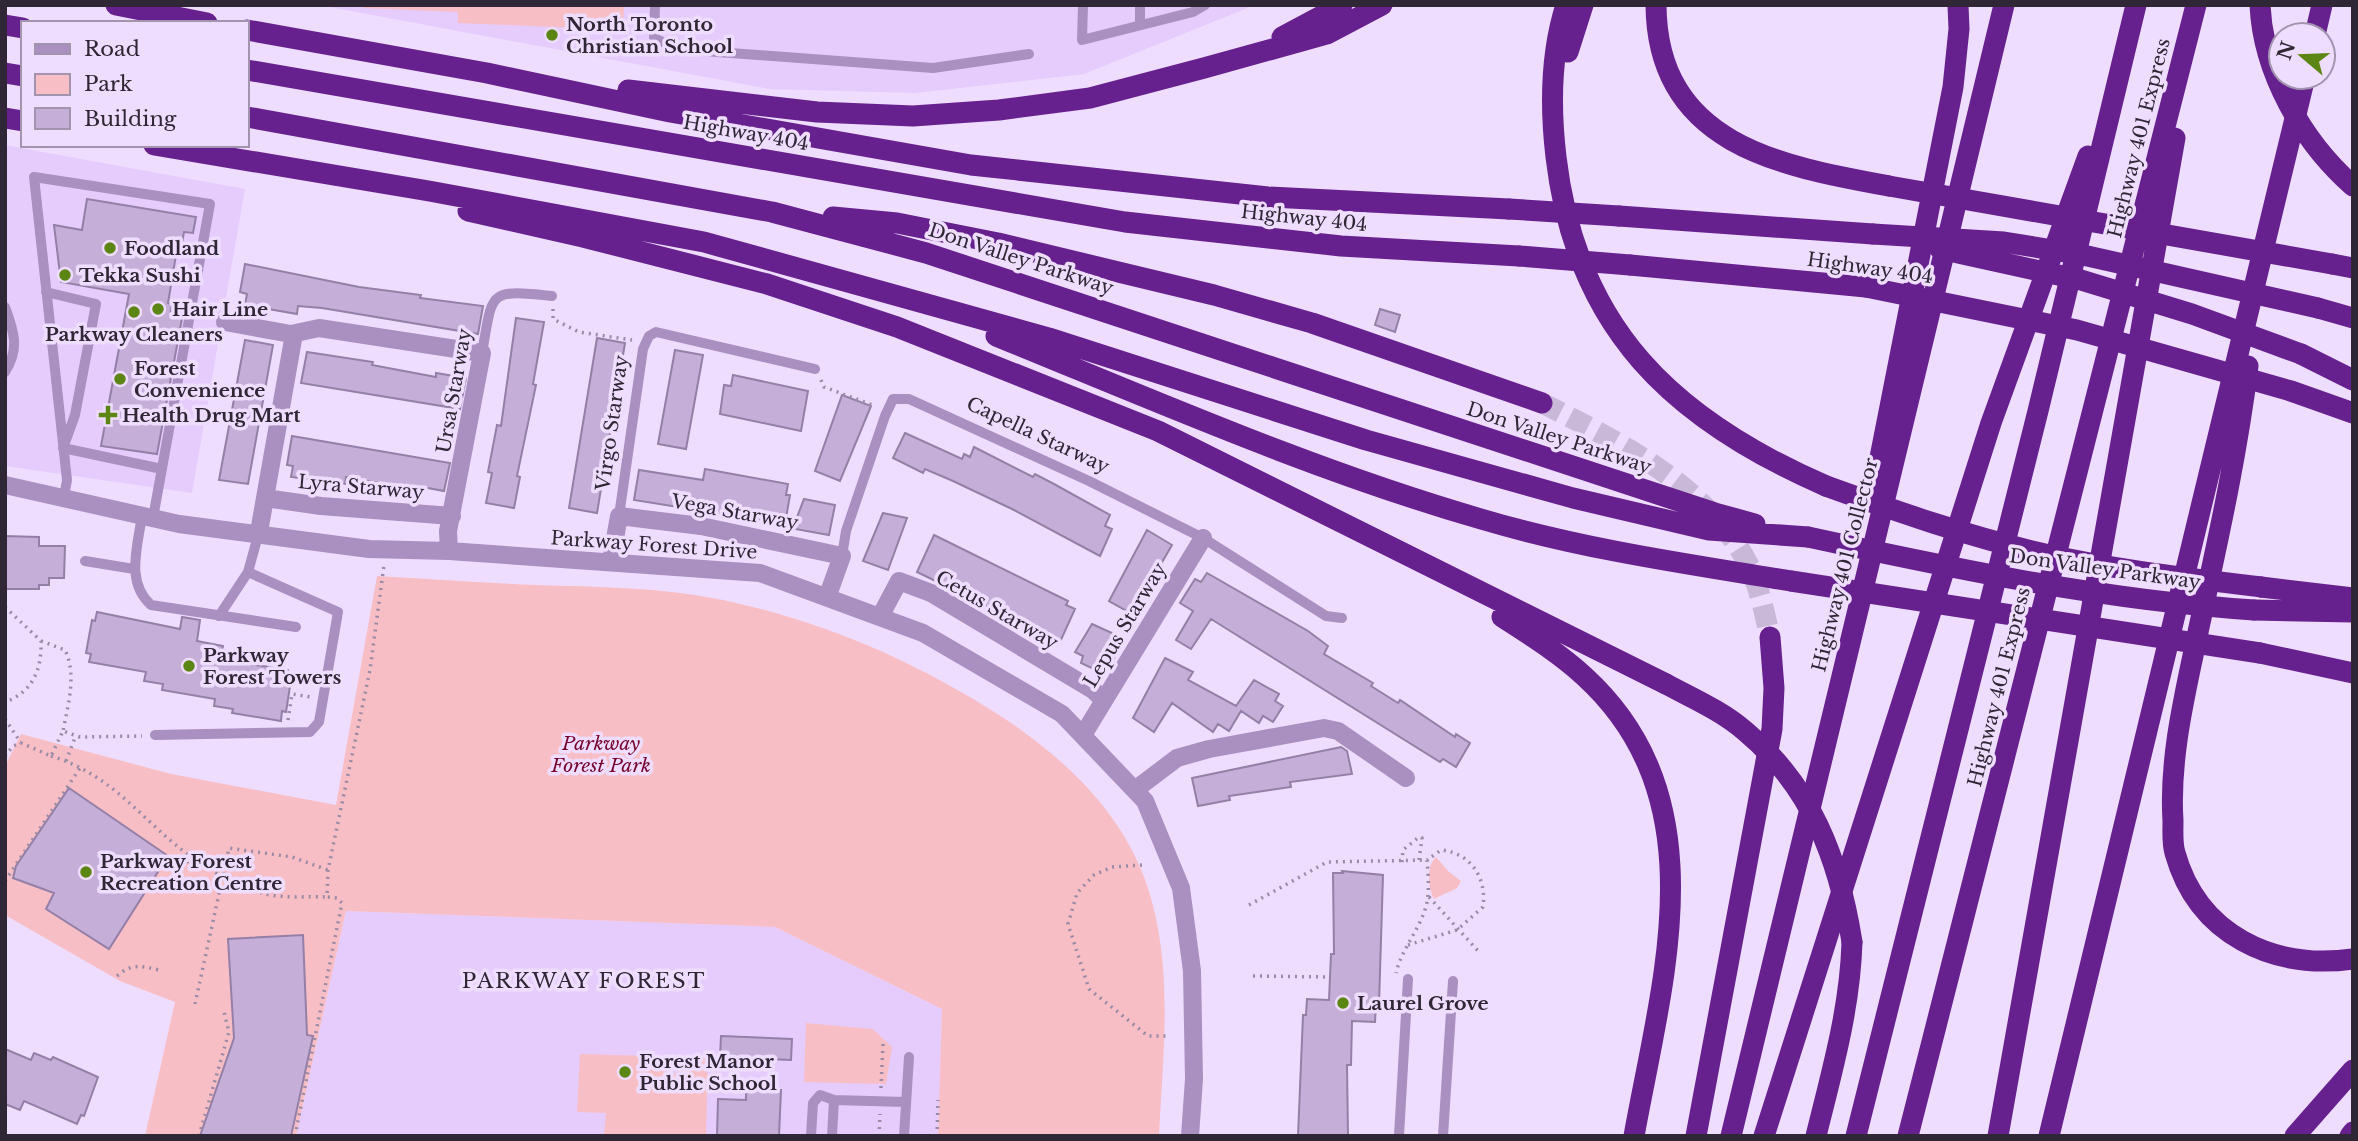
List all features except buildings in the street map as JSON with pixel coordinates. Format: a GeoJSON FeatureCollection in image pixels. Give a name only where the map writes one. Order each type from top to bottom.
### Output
{"type":"FeatureCollection","features":[{"type":"Feature","properties":{"kind":"highway"},"geometry":{"type":"LineString","coordinates":[[116,5],[197,21]]}},
{"type":"Feature","properties":{"kind":"highway"},"geometry":{"type":"LineString","coordinates":[[1203,68],[1273,42],[1342,5]]}},
{"type":"Feature","properties":{"kind":"highway"},"geometry":{"type":"LineString","coordinates":[[487,73],[805,111],[913,116],[999,110],[1090,97],[1203,68],[1326,34],[1382,5]]}},
{"type":"Feature","properties":{"kind":"highway"},"geometry":{"type":"LineString","coordinates":[[1566,5],[1554,56],[1554,141],[1559,187],[1572,237],[1590,288],[1616,331],[1650,372],[1731,439],[1776,465],[1826,486],[1968,534],[2045,554],[2127,570],[2353,598]]}},
{"type":"Feature","properties":{"kind":"highway"},"geometry":{"type":"LineString","coordinates":[[1554,141],[1560,85],[1583,5]]}},
{"type":"Feature","properties":{"kind":"highway"},"geometry":{"type":"LineString","coordinates":[[1656,5],[1656,32],[1673,80],[1701,118],[1749,151],[1782,164],[1889,186],[2342,266]]}},
{"type":"Feature","properties":{"kind":"highway"},"geometry":{"type":"LineString","coordinates":[[1846,657],[1884,423],[1953,87],[1959,29],[1958,5]]}},
{"type":"Feature","properties":{"kind":"highway","name":"Highway 401 Collector"},"geometry":{"type":"LineString","coordinates":[[1731,1136],[2004,5]]}},
{"type":"Feature","properties":{"kind":"highway","name":"Highway 401 Express"},"geometry":{"type":"LineString","coordinates":[[1856,1136],[2136,5]]}},
{"type":"Feature","properties":{"kind":"highway"},"geometry":{"type":"LineString","coordinates":[[1998,1136],[2198,5]]}},
{"type":"Feature","properties":{"kind":"highway","name":"Highway 401 Express"},"geometry":{"type":"LineString","coordinates":[[1908,1136],[2198,5]]}},
{"type":"Feature","properties":{"kind":"highway"},"geometry":{"type":"LineString","coordinates":[[2260,5],[2269,54],[2304,132],[2329,165],[2353,186]]}},
{"type":"Feature","properties":{"kind":"highway","name":"Highway 404"},"geometry":{"type":"LineString","coordinates":[[248,30],[487,73],[670,112],[971,164],[1268,197],[1509,209],[1873,234]]}},
{"type":"Feature","properties":{"kind":"highway"},"geometry":{"type":"LineString","coordinates":[[1763,1136],[1991,423],[2123,59]]}},
{"type":"Feature","properties":{"kind":"highway","name":"Highway 404"},"geometry":{"type":"LineString","coordinates":[[248,70],[1125,222],[1341,246],[1630,264],[1866,287],[2077,330],[2291,391],[2353,413]]}},
{"type":"Feature","properties":{"kind":"highway"},"geometry":{"type":"LineString","coordinates":[[2049,1136],[2302,91]]}},
{"type":"Feature","properties":{"kind":"highway"},"geometry":{"type":"LineString","coordinates":[[248,117],[772,212],[911,226],[998,243],[1214,295],[1312,323],[1542,403]]}},
{"type":"Feature","properties":{"kind":"highway"},"geometry":{"type":"LineString","coordinates":[[165,147],[278,168],[429,191],[704,242],[1049,338],[1354,436],[1573,498],[1709,530],[1808,537]]}},
{"type":"Feature","properties":{"kind":"highway"},"geometry":{"type":"LineString","coordinates":[[278,168],[596,240],[767,284],[897,327],[1158,431],[1666,684],[1744,730],[1778,763],[1801,792],[1832,853],[1846,899],[1852,942],[1851,983],[1844,1026],[1816,1136]]}},
{"type":"Feature","properties":{"kind":"highway","name":"Don Valley Parkway"},"geometry":{"type":"LineString","coordinates":[[772,212],[939,256],[1715,513],[1808,537],[2064,589],[2166,604],[2254,610],[2353,612]]}},
{"type":"Feature","properties":{"kind":"highway"},"geometry":{"type":"LineString","coordinates":[[1873,234],[2004,243],[2070,253],[2353,318]]}},
{"type":"Feature","properties":{"kind":"highway"},"geometry":{"type":"LineString","coordinates":[[1873,234],[2081,280],[2192,314],[2301,354],[2353,380]]}},
{"type":"Feature","properties":{"kind":"highway"},"geometry":{"type":"LineString","coordinates":[[2260,267],[2239,435],[2177,740],[2171,794],[2175,852],[2194,895],[2223,928],[2252,947],[2285,959],[2321,963],[2353,959]]}},
{"type":"Feature","properties":{"kind":"highway"},"geometry":{"type":"LineString","coordinates":[[900,296],[1386,490],[1582,546],[2260,653],[2353,673]]}},
{"type":"Feature","properties":{"kind":"highway"},"geometry":{"type":"LineString","coordinates":[[1409,558],[1526,632],[1585,677],[1623,721],[1652,774],[1668,835],[1672,917],[1634,1136]]}},
{"type":"Feature","properties":{"kind":"highway"},"geometry":{"type":"LineString","coordinates":[[1696,1136],[1772,729],[1774,688],[1770,637]]}},
{"type":"Feature","properties":{"kind":"highway"},"geometry":{"type":"LineString","coordinates":[[2295,1136],[2353,1070]]}},
{"type":"Feature","properties":{"kind":"street"},"geometry":{"type":"LineString","coordinates":[[225,322],[294,334],[319,328],[482,353]]}},
{"type":"Feature","properties":{"kind":"street"},"geometry":{"type":"LineString","coordinates":[[259,532],[294,334]]}},
{"type":"Feature","properties":{"kind":"street","name":"Ursa Starway"},"geometry":{"type":"LineString","coordinates":[[449,551],[452,516],[482,353]]}},
{"type":"Feature","properties":{"kind":"street","name":"Parkway Forest Drive"},"geometry":{"type":"LineString","coordinates":[[5,485],[148,516],[386,549],[611,561],[760,573],[828,595],[923,633],[1062,714],[1145,801],[1181,888],[1192,971],[1194,1079],[1190,1136]]}},
{"type":"Feature","properties":{"kind":"street","name":"Lyra Starway"},"geometry":{"type":"LineString","coordinates":[[265,498],[320,506],[452,516]]}},
{"type":"Feature","properties":{"kind":"street","name":"Vega Starway"},"geometry":{"type":"LineString","coordinates":[[620,516],[701,526],[842,556]]}},
{"type":"Feature","properties":{"kind":"street","name":"Virgo Starway"},"geometry":{"type":"LineString","coordinates":[[611,561],[620,516]]}},
{"type":"Feature","properties":{"kind":"street","name":"Lepus Starway"},"geometry":{"type":"LineString","coordinates":[[1083,735],[1203,538]]}},
{"type":"Feature","properties":{"kind":"street","name":"Capella Starway"},"geometry":{"type":"LineString","coordinates":[[828,595],[842,556]]}},
{"type":"Feature","properties":{"kind":"street","name":"Cetus Starway"},"geometry":{"type":"LineString","coordinates":[[881,615],[898,581],[920,589],[1082,683],[1104,699]]}},
{"type":"Feature","properties":{"kind":"street"},"geometry":{"type":"LineString","coordinates":[[1136,789],[1177,758],[1209,749],[1324,728],[1338,731],[1406,778]]}},
{"type":"Feature","properties":{"kind":"lane"},"geometry":{"type":"LineString","coordinates":[[655,5],[654,38],[677,49],[933,68],[1029,54]]}},
{"type":"Feature","properties":{"kind":"lane"},"geometry":{"type":"LineString","coordinates":[[1083,5],[1082,40],[1193,12],[1205,5]]}},
{"type":"Feature","properties":{"kind":"lane"},"geometry":{"type":"LineString","coordinates":[[1140,5],[1140,25]]}},
{"type":"Feature","properties":{"kind":"lane"},"geometry":{"type":"LineString","coordinates":[[64,497],[67,480],[34,177],[210,204],[162,469],[134,569],[139,594],[151,605],[296,626]]}},
{"type":"Feature","properties":{"kind":"lane"},"geometry":{"type":"LineString","coordinates":[[46,292],[96,304],[75,415],[63,448]]}},
{"type":"Feature","properties":{"kind":"lane","name":"Ursa Starway"},"geometry":{"type":"LineString","coordinates":[[482,353],[491,302],[498,295],[511,292],[552,296]]}},
{"type":"Feature","properties":{"kind":"lane"},"geometry":{"type":"LineString","coordinates":[[5,307],[17,337],[12,361],[5,372]]}},
{"type":"Feature","properties":{"kind":"lane","name":"Virgo Starway"},"geometry":{"type":"LineString","coordinates":[[620,516],[643,349],[649,336],[656,332],[815,369]]}},
{"type":"Feature","properties":{"kind":"lane","name":"Capella Starway"},"geometry":{"type":"LineString","coordinates":[[842,556],[846,531],[893,399],[909,399],[1089,481],[1203,538],[1326,616],[1342,618]]}},
{"type":"Feature","properties":{"kind":"lane"},"geometry":{"type":"LineString","coordinates":[[63,448],[162,469]]}},
{"type":"Feature","properties":{"kind":"lane"},"geometry":{"type":"LineString","coordinates":[[219,616],[248,572],[259,532]]}},
{"type":"Feature","properties":{"kind":"lane"},"geometry":{"type":"LineString","coordinates":[[85,562],[134,569]]}},
{"type":"Feature","properties":{"kind":"lane"},"geometry":{"type":"LineString","coordinates":[[155,735],[310,732],[318,722],[338,612],[248,572]]}},
{"type":"Feature","properties":{"kind":"lane"},"geometry":{"type":"LineString","coordinates":[[1399,1136],[1408,979]]}},
{"type":"Feature","properties":{"kind":"lane"},"geometry":{"type":"LineString","coordinates":[[1443,1136],[1453,981]]}},
{"type":"Feature","properties":{"kind":"lane"},"geometry":{"type":"LineString","coordinates":[[904,1136],[909,1057]]}},
{"type":"Feature","properties":{"kind":"lane"},"geometry":{"type":"LineString","coordinates":[[811,1136],[813,1103],[820,1095],[834,1100],[906,1102]]}},
{"type":"Feature","properties":{"kind":"lane"},"geometry":{"type":"LineString","coordinates":[[832,1136],[834,1100]]}},
{"type":"Feature","properties":{"kind":"path"},"geometry":{"type":"LineString","coordinates":[[552,296],[553,319],[568,327],[638,341]]}},
{"type":"Feature","properties":{"kind":"path"},"geometry":{"type":"LineString","coordinates":[[815,369],[824,387],[881,408]]}},
{"type":"Feature","properties":{"kind":"path"},"geometry":{"type":"LineString","coordinates":[[327,897],[328,870],[369,670],[386,549]]}},
{"type":"Feature","properties":{"kind":"path"},"geometry":{"type":"LineString","coordinates":[[5,607],[41,641],[65,650],[71,662],[70,691],[63,731],[51,756]]}},
{"type":"Feature","properties":{"kind":"path"},"geometry":{"type":"LineString","coordinates":[[5,702],[19,698],[35,680],[42,657],[41,641]]}},
{"type":"Feature","properties":{"kind":"path"},"geometry":{"type":"LineString","coordinates":[[286,732],[292,694],[323,698]]}},
{"type":"Feature","properties":{"kind":"path"},"geometry":{"type":"LineString","coordinates":[[5,719],[21,743],[66,761],[121,793],[191,857],[223,877],[265,894],[337,898],[342,903],[295,1136]]}},
{"type":"Feature","properties":{"kind":"path"},"geometry":{"type":"LineString","coordinates":[[63,731],[76,736],[155,735]]}},
{"type":"Feature","properties":{"kind":"path"},"geometry":{"type":"LineString","coordinates":[[66,761],[76,736]]}},
{"type":"Feature","properties":{"kind":"path"},"geometry":{"type":"LineString","coordinates":[[5,755],[13,746],[21,743]]}},
{"type":"Feature","properties":{"kind":"path"},"geometry":{"type":"LineString","coordinates":[[5,881],[80,768]]}},
{"type":"Feature","properties":{"kind":"path"},"geometry":{"type":"LineString","coordinates":[[1402,862],[1403,850],[1419,837],[1422,838],[1419,860]]}},
{"type":"Feature","properties":{"kind":"path"},"geometry":{"type":"LineString","coordinates":[[195,1004],[229,848],[292,857],[328,870]]}},
{"type":"Feature","properties":{"kind":"path"},"geometry":{"type":"LineString","coordinates":[[1249,905],[1327,862],[1402,862],[1427,860],[1441,850],[1453,852],[1469,862],[1478,873],[1483,891],[1483,907],[1457,930],[1406,946]]}},
{"type":"Feature","properties":{"kind":"path"},"geometry":{"type":"LineString","coordinates":[[182,868],[191,857]]}},
{"type":"Feature","properties":{"kind":"path"},"geometry":{"type":"LineString","coordinates":[[1408,979],[1395,978],[1401,952],[1429,897],[1427,860]]}},
{"type":"Feature","properties":{"kind":"path"},"geometry":{"type":"LineString","coordinates":[[1142,865],[1112,867],[1094,875],[1077,893],[1068,924],[1089,989],[1148,1036],[1168,1036]]}},
{"type":"Feature","properties":{"kind":"path"},"geometry":{"type":"LineString","coordinates":[[1429,897],[1480,953]]}},
{"type":"Feature","properties":{"kind":"path"},"geometry":{"type":"LineString","coordinates":[[117,976],[127,967],[137,965],[159,970]]}},
{"type":"Feature","properties":{"kind":"path"},"geometry":{"type":"LineString","coordinates":[[1253,976],[1330,977]]}},
{"type":"Feature","properties":{"kind":"path"},"geometry":{"type":"LineString","coordinates":[[199,1136],[229,1032],[223,1007]]}},
{"type":"Feature","properties":{"kind":"path"},"geometry":{"type":"LineString","coordinates":[[869,1089],[881,1089],[883,1044]]}},
{"type":"Feature","properties":{"kind":"path"},"geometry":{"type":"LineString","coordinates":[[937,1136],[938,1100]]}},
{"type":"Feature","properties":{"kind":"path"},"geometry":{"type":"LineString","coordinates":[[879,1136],[880,1114]]}},
{"type":"Feature","properties":{"kind":"shaded area"},"geometry":{"type":"Polygon","coordinates":[[[319,5],[1255,5],[1084,74],[915,93],[769,89],[319,5]]]}},
{"type":"Feature","properties":{"kind":"shaded area"},"geometry":{"type":"Polygon","coordinates":[[[5,145],[245,189],[192,493],[5,466],[5,145]]]}},
{"type":"Feature","properties":{"kind":"shaded area","name":"Forest Manor Public School"},"geometry":{"type":"Polygon","coordinates":[[[346,911],[775,927],[942,1009],[938,1136],[296,1136],[346,911]]]}},
{"type":"Feature","properties":{"kind":"green space"},"geometry":{"type":"Polygon","coordinates":[[[363,5],[624,5],[623,30],[458,23],[458,12],[363,8],[363,5]]]}},
{"type":"Feature","properties":{"kind":"green space","name":"Parkway Forest Park"},"geometry":{"type":"Polygon","coordinates":[[[377,576],[653,590],[723,600],[796,619],[866,645],[967,695],[1021,730],[1064,765],[1103,805],[1133,852],[1144,877],[1160,940],[1165,1005],[1159,1136],[938,1136],[942,1009],[775,927],[346,911],[296,1136],[145,1136],[175,1002],[120,981],[5,915],[5,766],[21,734],[171,774],[336,805],[377,576]]]}},
{"type":"Feature","properties":{"kind":"green space"},"geometry":{"type":"Polygon","coordinates":[[[1436,857],[1461,881],[1457,888],[1434,899],[1429,877],[1436,857]]]}},
{"type":"Feature","properties":{"kind":"green space"},"geometry":{"type":"Polygon","coordinates":[[[806,1023],[873,1029],[892,1047],[886,1084],[804,1082],[806,1023]]]}},
{"type":"Feature","properties":{"kind":"green space"},"geometry":{"type":"Polygon","coordinates":[[[580,1054],[651,1056],[668,1073],[677,1074],[676,1057],[708,1057],[706,1136],[604,1136],[606,1113],[577,1112],[580,1054]]]}},
{"type":"Feature","properties":{"kind":"tunnel"},"geometry":{"type":"LineString","coordinates":[[1542,403],[1657,467],[1707,508],[1728,533],[1751,569],[1770,637]]}},
{"type":"Feature","properties":{"kind":"place","name":"North Toronto Christian School"},"geometry":{"type":"Point","coordinates":[552,35]}},
{"type":"Feature","properties":{"kind":"place","name":"Foodland"},"geometry":{"type":"Point","coordinates":[110,248]}},
{"type":"Feature","properties":{"kind":"place","name":"Tekka Sushi"},"geometry":{"type":"Point","coordinates":[65,275]}},
{"type":"Feature","properties":{"kind":"place","name":"Hair Line"},"geometry":{"type":"Point","coordinates":[158,309]}},
{"type":"Feature","properties":{"kind":"place","name":"Parkway Cleaners"},"geometry":{"type":"Point","coordinates":[134,312]}},
{"type":"Feature","properties":{"kind":"place","name":"Forest Convenience"},"geometry":{"type":"Point","coordinates":[120,379]}},
{"type":"Feature","properties":{"kind":"place","name":"Health Drug Mart"},"geometry":{"type":"Point","coordinates":[108,415]}},
{"type":"Feature","properties":{"kind":"place","name":"Parkway Forest Towers"},"geometry":{"type":"Point","coordinates":[189,666]}},
{"type":"Feature","properties":{"kind":"place","name":"Parkway Forest Recreation Centre"},"geometry":{"type":"Point","coordinates":[86,872]}},
{"type":"Feature","properties":{"kind":"place","name":"Laurel Grove"},"geometry":{"type":"Point","coordinates":[1343,1003]}},
{"type":"Feature","properties":{"kind":"place","name":"Forest Manor Public School"},"geometry":{"type":"Point","coordinates":[625,1072]}},
{"type":"Feature","properties":{"kind":"district","name":"PARKWAY FOREST"},"geometry":{"type":"Point","coordinates":[584,981]}}]}
